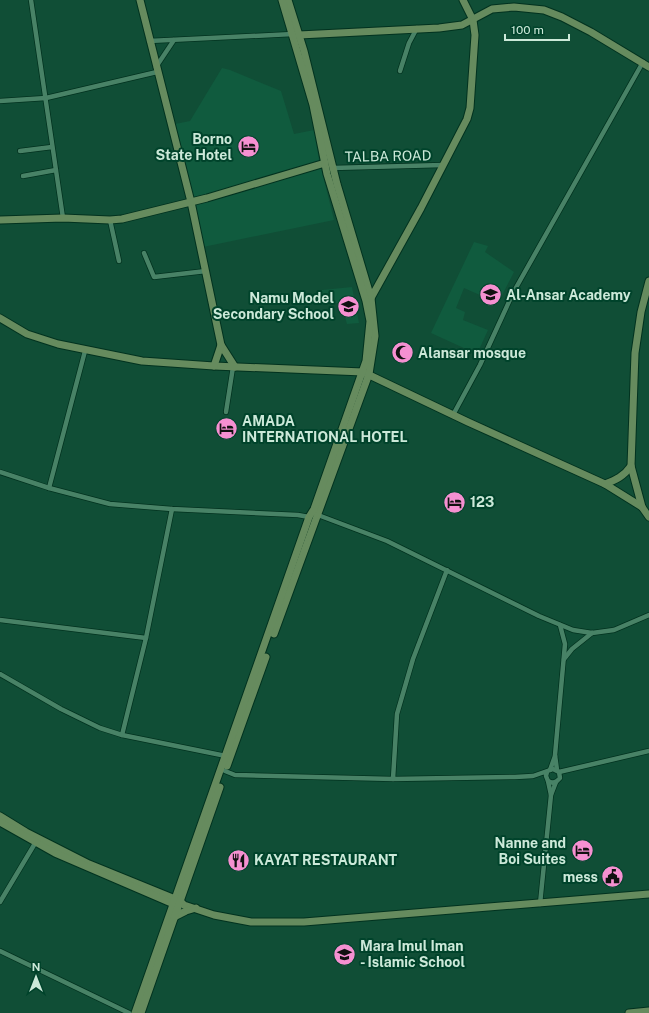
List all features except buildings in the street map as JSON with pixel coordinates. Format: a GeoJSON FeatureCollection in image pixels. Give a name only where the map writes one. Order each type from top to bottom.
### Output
{"type":"FeatureCollection","features":[{"type":"Feature","properties":{"kind":"street"},"geometry":{"type":"LineString","coordinates":[[31,0],[64,218]]}},
{"type":"Feature","properties":{"kind":"street"},"geometry":{"type":"LineString","coordinates":[[140,0],[149,41],[191,202],[221,345],[234,367],[226,412]]}},
{"type":"Feature","properties":{"kind":"street"},"geometry":{"type":"LineString","coordinates":[[135,1013],[178,903],[318,515],[366,373],[375,336],[371,298],[332,168],[314,87],[296,34],[282,0]]}},
{"type":"Feature","properties":{"kind":"street"},"geometry":{"type":"LineString","coordinates":[[141,1013],[176,916],[178,903],[226,756],[309,517],[314,509],[366,373],[370,321],[362,285],[325,163],[288,0]]}},
{"type":"Feature","properties":{"kind":"street"},"geometry":{"type":"LineString","coordinates":[[371,298],[467,119],[470,108],[475,35],[473,20],[463,0]]}},
{"type":"Feature","properties":{"kind":"street"},"geometry":{"type":"LineString","coordinates":[[149,41],[462,25],[492,9],[514,6],[544,10],[591,32],[646,65],[511,297],[480,365],[453,415]]}},
{"type":"Feature","properties":{"kind":"street"},"geometry":{"type":"LineString","coordinates":[[400,71],[409,44],[417,28]]}},
{"type":"Feature","properties":{"kind":"street"},"geometry":{"type":"LineString","coordinates":[[0,101],[46,98],[157,69],[174,40]]}},
{"type":"Feature","properties":{"kind":"street"},"geometry":{"type":"LineString","coordinates":[[20,151],[52,146]]}},
{"type":"Feature","properties":{"kind":"street"},"geometry":{"type":"LineString","coordinates":[[0,220],[64,218],[110,220],[142,215],[325,163]]}},
{"type":"Feature","properties":{"kind":"street","name":"TALBA ROAD"},"geometry":{"type":"LineString","coordinates":[[332,168],[443,165]]}},
{"type":"Feature","properties":{"kind":"street"},"geometry":{"type":"LineString","coordinates":[[22,176],[56,170]]}},
{"type":"Feature","properties":{"kind":"street"},"geometry":{"type":"LineString","coordinates":[[110,220],[119,261]]}},
{"type":"Feature","properties":{"kind":"street"},"geometry":{"type":"LineString","coordinates":[[144,253],[154,277],[206,271]]}},
{"type":"Feature","properties":{"kind":"street"},"geometry":{"type":"LineString","coordinates":[[649,281],[641,312],[635,354],[631,466],[642,507],[649,517]]}},
{"type":"Feature","properties":{"kind":"street"},"geometry":{"type":"LineString","coordinates":[[0,318],[27,334],[85,351],[142,361],[366,373],[453,415],[605,484],[642,507]]}},
{"type":"Feature","properties":{"kind":"street"},"geometry":{"type":"LineString","coordinates":[[214,366],[221,345]]}},
{"type":"Feature","properties":{"kind":"street"},"geometry":{"type":"LineString","coordinates":[[50,488],[85,351]]}},
{"type":"Feature","properties":{"kind":"street"},"geometry":{"type":"LineString","coordinates":[[605,484],[616,481],[626,474],[631,466]]}},
{"type":"Feature","properties":{"kind":"street"},"geometry":{"type":"LineString","coordinates":[[0,472],[50,488],[110,504],[172,509],[298,515],[309,517]]}},
{"type":"Feature","properties":{"kind":"street"},"geometry":{"type":"LineString","coordinates":[[122,735],[146,638],[172,509]]}},
{"type":"Feature","properties":{"kind":"street"},"geometry":{"type":"LineString","coordinates":[[318,515],[387,541],[573,630],[592,633],[614,630],[649,615]]}},
{"type":"Feature","properties":{"kind":"street"},"geometry":{"type":"LineString","coordinates":[[394,779],[397,714],[413,659],[447,570]]}},
{"type":"Feature","properties":{"kind":"street"},"geometry":{"type":"LineString","coordinates":[[0,620],[146,638]]}},
{"type":"Feature","properties":{"kind":"street"},"geometry":{"type":"LineString","coordinates":[[560,625],[564,640],[564,659],[555,755],[560,778]]}},
{"type":"Feature","properties":{"kind":"street"},"geometry":{"type":"LineString","coordinates":[[564,659],[592,633]]}},
{"type":"Feature","properties":{"kind":"street"},"geometry":{"type":"LineString","coordinates":[[0,674],[61,709],[100,728],[122,735],[226,756]]}},
{"type":"Feature","properties":{"kind":"street"},"geometry":{"type":"LineString","coordinates":[[533,776],[548,771],[572,770],[649,752]]}},
{"type":"Feature","properties":{"kind":"street"},"geometry":{"type":"LineString","coordinates":[[551,795],[547,779],[548,771],[555,755]]}},
{"type":"Feature","properties":{"kind":"street"},"geometry":{"type":"LineString","coordinates":[[540,904],[551,795],[556,782],[572,770]]}},
{"type":"Feature","properties":{"kind":"street"},"geometry":{"type":"LineString","coordinates":[[226,771],[235,775],[394,779],[533,776],[556,782]]}},
{"type":"Feature","properties":{"kind":"street"},"geometry":{"type":"LineString","coordinates":[[0,816],[37,840]]}},
{"type":"Feature","properties":{"kind":"street"},"geometry":{"type":"LineString","coordinates":[[0,822],[89,864],[178,903],[230,918],[251,922],[276,923],[540,904],[649,894]]}},
{"type":"Feature","properties":{"kind":"street"},"geometry":{"type":"LineString","coordinates":[[0,902],[37,840]]}},
{"type":"Feature","properties":{"kind":"street"},"geometry":{"type":"LineString","coordinates":[[0,890],[5,893]]}},
{"type":"Feature","properties":{"kind":"street"},"geometry":{"type":"LineString","coordinates":[[176,916],[197,908]]}},
{"type":"Feature","properties":{"kind":"street"},"geometry":{"type":"LineString","coordinates":[[0,951],[129,1013]]}},
{"type":"Feature","properties":{"kind":"street"},"geometry":{"type":"LineString","coordinates":[[629,1013],[649,1011]]}},
{"type":"Feature","properties":{"kind":"shaded area","name":"Borno State Hotel"},"geometry":{"type":"Polygon","coordinates":[[[222,68],[281,91],[294,134],[314,130],[319,160],[334,220],[203,247],[175,124],[190,121],[222,68]]]}},
{"type":"Feature","properties":{"kind":"shaded area","name":"Al-Ansar Academy"},"geometry":{"type":"Polygon","coordinates":[[[474,242],[488,246],[485,252],[514,272],[498,303],[464,288],[456,308],[465,312],[463,320],[488,330],[477,354],[431,333],[474,242]]]}},
{"type":"Feature","properties":{"kind":"shaded area","name":"Namu Model Secondary School"},"geometry":{"type":"Polygon","coordinates":[[[352,287],[359,323],[347,324],[341,303],[322,304],[322,290],[352,287]]]}},
{"type":"Feature","properties":{"kind":"place","name":"Borno State Hotel"},"geometry":{"type":"Point","coordinates":[248,147]}},
{"type":"Feature","properties":{"kind":"place","name":"Al-Ansar Academy"},"geometry":{"type":"Point","coordinates":[491,295]}},
{"type":"Feature","properties":{"kind":"place","name":"Namu Model Secondary School"},"geometry":{"type":"Point","coordinates":[349,306]}},
{"type":"Feature","properties":{"kind":"place","name":"Alansar mosque"},"geometry":{"type":"Point","coordinates":[403,353]}},
{"type":"Feature","properties":{"kind":"place","name":"AMADA INTERNATIONAL HOTEL"},"geometry":{"type":"Point","coordinates":[227,429]}},
{"type":"Feature","properties":{"kind":"place","name":"123"},"geometry":{"type":"Point","coordinates":[454,502]}},
{"type":"Feature","properties":{"kind":"place","name":"Nanne and Boi Suites"},"geometry":{"type":"Point","coordinates":[582,851]}},
{"type":"Feature","properties":{"kind":"place","name":"KAYAT RESTAURANT"},"geometry":{"type":"Point","coordinates":[238,860]}},
{"type":"Feature","properties":{"kind":"place","name":"mess"},"geometry":{"type":"Point","coordinates":[613,877]}},
{"type":"Feature","properties":{"kind":"place","name":"Mara Imul Iman - Islamic School"},"geometry":{"type":"Point","coordinates":[345,954]}}]}
